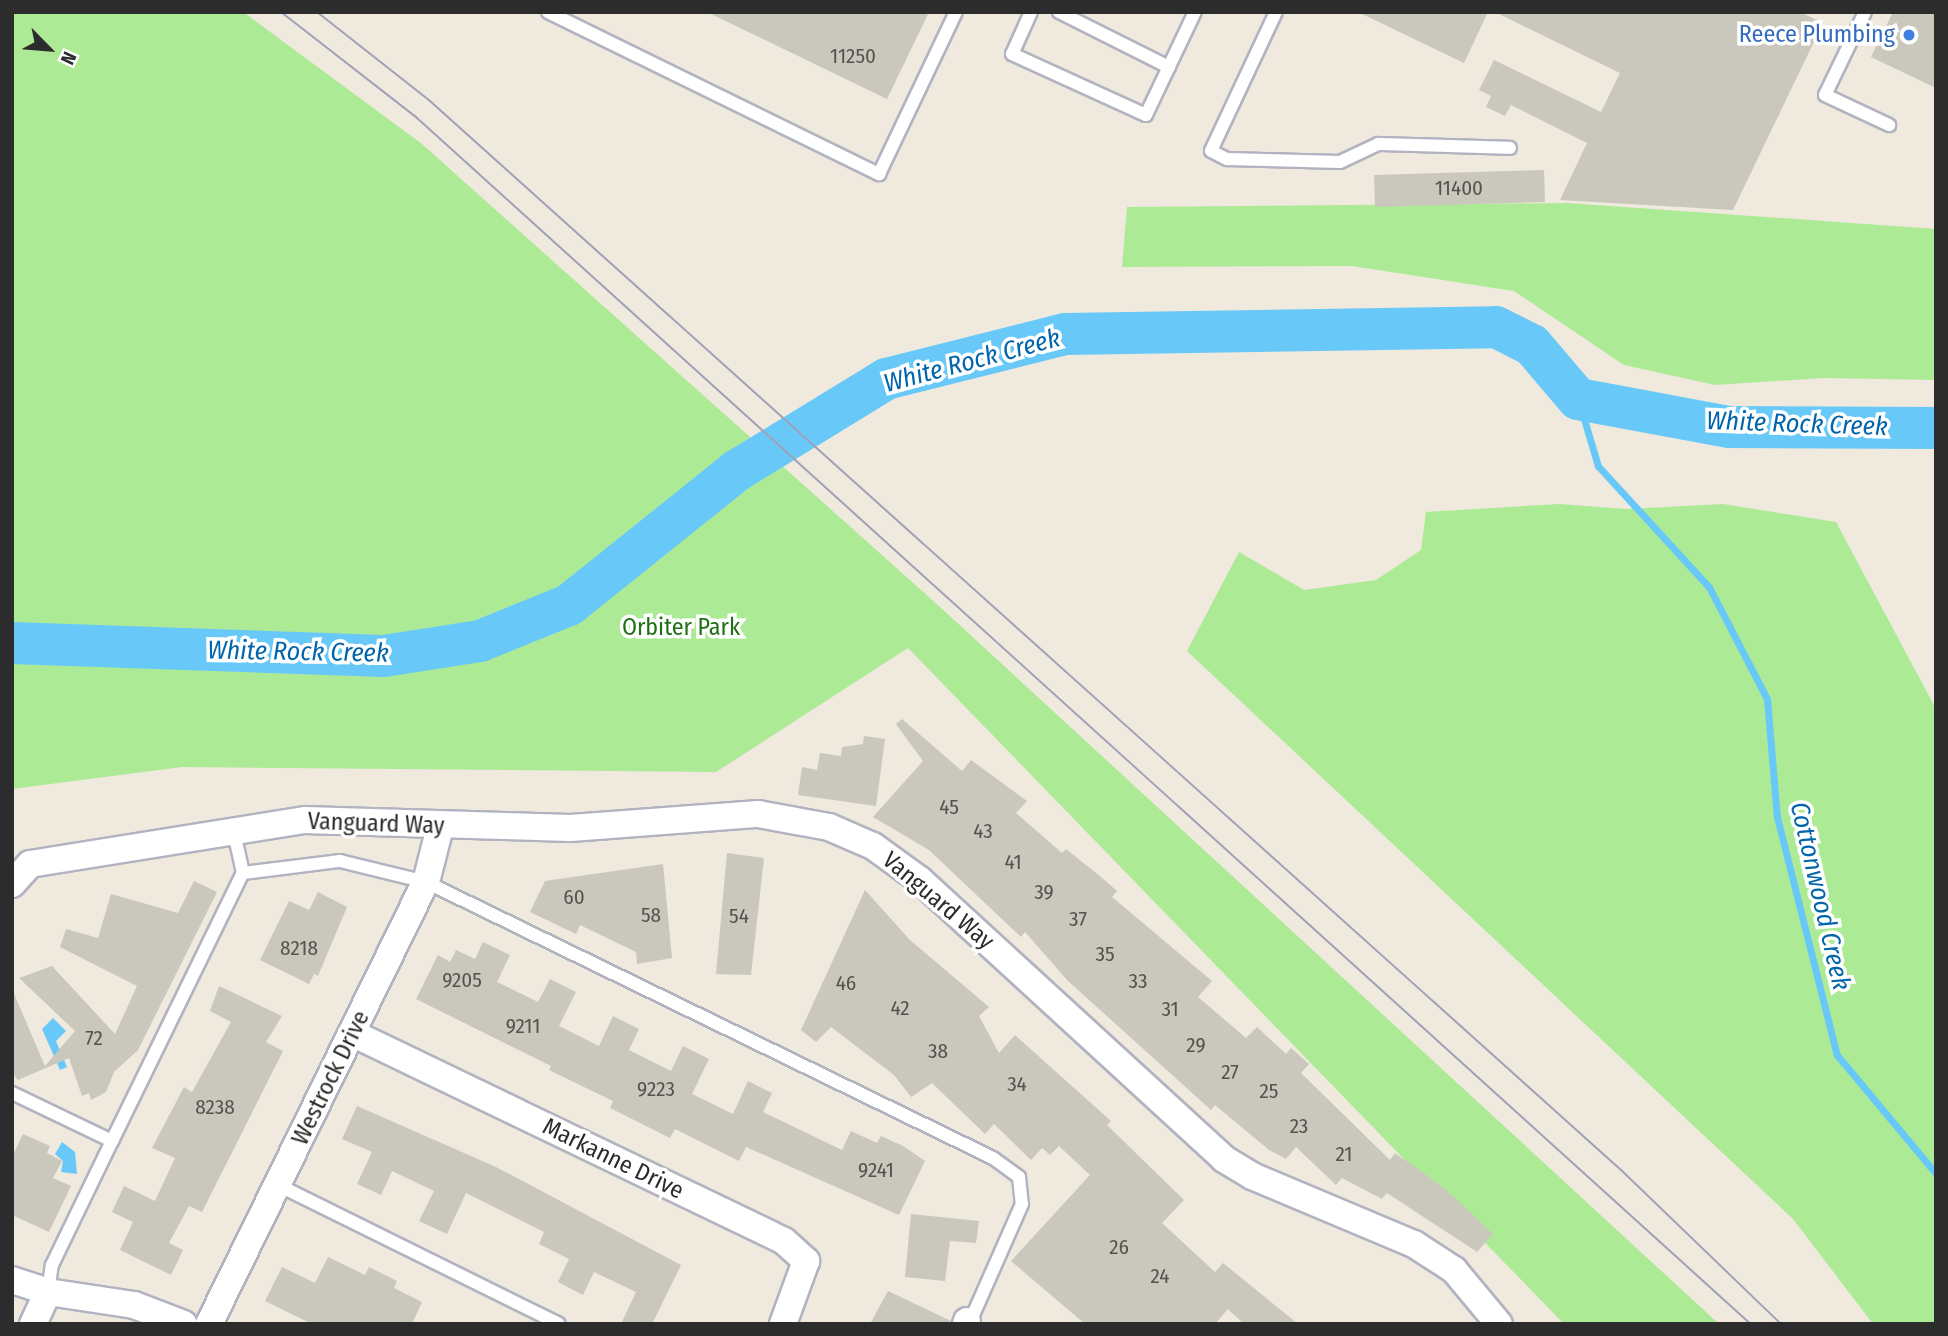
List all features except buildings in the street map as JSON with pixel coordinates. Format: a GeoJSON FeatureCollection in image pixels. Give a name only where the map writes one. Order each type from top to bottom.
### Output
{"type":"FeatureCollection","features":[{"type":"Feature","properties":{"kind":"street","name":"Vanguard Way"},"geometry":{"type":"LineString","coordinates":[[12,884],[30,864],[233,828],[305,820],[440,827],[571,828],[758,814],[829,827],[873,846],[920,880],[1224,1158],[1252,1176],[1414,1244],[1454,1270],[1499,1324]]}},
{"type":"Feature","properties":{"kind":"street","name":"Westrock Drive"},"geometry":{"type":"LineString","coordinates":[[209,1324],[354,1034],[426,882],[440,827]]}},
{"type":"Feature","properties":{"kind":"street","name":"Markanne Drive"},"geometry":{"type":"LineString","coordinates":[[354,1034],[783,1241],[806,1261],[783,1324]]}},
{"type":"Feature","properties":{"kind":"street"},"geometry":{"type":"LineString","coordinates":[[12,1280],[48,1292],[134,1305],[184,1324]]}},
{"type":"Feature","properties":{"kind":"street"},"geometry":{"type":"LineString","coordinates":[[33,1324],[48,1292]]}},
{"type":"Feature","properties":{"kind":"lane"},"geometry":{"type":"LineString","coordinates":[[548,12],[879,174],[956,12]]}},
{"type":"Feature","properties":{"kind":"lane"},"geometry":{"type":"LineString","coordinates":[[1031,12],[1012,54],[1146,115],[1195,12]]}},
{"type":"Feature","properties":{"kind":"lane"},"geometry":{"type":"LineString","coordinates":[[1059,12],[1169,67]]}},
{"type":"Feature","properties":{"kind":"lane"},"geometry":{"type":"LineString","coordinates":[[1276,12],[1211,151],[1227,159],[1340,162],[1378,144],[1510,148]]}},
{"type":"Feature","properties":{"kind":"lane"},"geometry":{"type":"LineString","coordinates":[[1865,12],[1825,95],[1889,125]]}},
{"type":"Feature","properties":{"kind":"lane"},"geometry":{"type":"LineString","coordinates":[[48,1292],[52,1265],[243,873],[233,828]]}},
{"type":"Feature","properties":{"kind":"lane"},"geometry":{"type":"LineString","coordinates":[[243,873],[340,861],[426,882],[993,1158],[1019,1177],[1022,1204],[969,1323]]}},
{"type":"Feature","properties":{"kind":"lane"},"geometry":{"type":"LineString","coordinates":[[12,1093],[112,1141]]}},
{"type":"Feature","properties":{"kind":"lane"},"geometry":{"type":"LineString","coordinates":[[278,1185],[559,1324]]}},
{"type":"Feature","properties":{"kind":"green space","name":"Orbiter Park"},"geometry":{"type":"Polygon","coordinates":[[[12,12],[243,12],[422,144],[939,606],[1719,1324],[1564,1324],[908,648],[716,772],[182,767],[12,789],[12,12]]]}},
{"type":"Feature","properties":{"kind":"green space"},"geometry":{"type":"Polygon","coordinates":[[[1567,203],[1936,229],[1936,380],[1823,378],[1715,385],[1624,365],[1514,291],[1352,266],[1122,267],[1127,207],[1567,203]]]}},
{"type":"Feature","properties":{"kind":"green space"},"geometry":{"type":"Polygon","coordinates":[[[1559,504],[1627,509],[1723,504],[1836,522],[1936,709],[1936,1324],[1873,1324],[1793,1219],[1187,651],[1239,552],[1304,590],[1376,580],[1421,550],[1426,512],[1559,504]]]}},
{"type":"Feature","properties":{"kind":"water"},"geometry":{"type":"Polygon","coordinates":[[[53,1018],[66,1031],[56,1041],[67,1067],[60,1070],[42,1029],[53,1018]]]}},
{"type":"Feature","properties":{"kind":"water"},"geometry":{"type":"Polygon","coordinates":[[[62,1142],[75,1152],[77,1174],[61,1172],[63,1161],[55,1154],[62,1142]]]}},
{"type":"Feature","properties":{"kind":"waterway","name":"White Rock Creek"},"geometry":{"type":"LineString","coordinates":[[12,643],[384,656],[480,641],[569,605],[736,471],[886,379],[1065,334],[1496,327],[1532,345],[1578,399],[1729,427],[1936,428]]}},
{"type":"Feature","properties":{"kind":"waterway","name":"Cottonwood Creek"},"geometry":{"type":"LineString","coordinates":[[1578,399],[1598,466],[1709,587],[1767,699],[1777,817],[1837,1055],[1936,1174]]}},
{"type":"Feature","properties":{"kind":"tram line"},"geometry":{"type":"LineString","coordinates":[[281,12],[417,118],[1751,1324]]}},
{"type":"Feature","properties":{"kind":"tram line"},"geometry":{"type":"LineString","coordinates":[[317,12],[430,101],[1621,1170],[1781,1324]]}},
{"type":"Feature","properties":{"kind":"place","name":"Reece Plumbing"},"geometry":{"type":"Point","coordinates":[1909,35]}}]}
